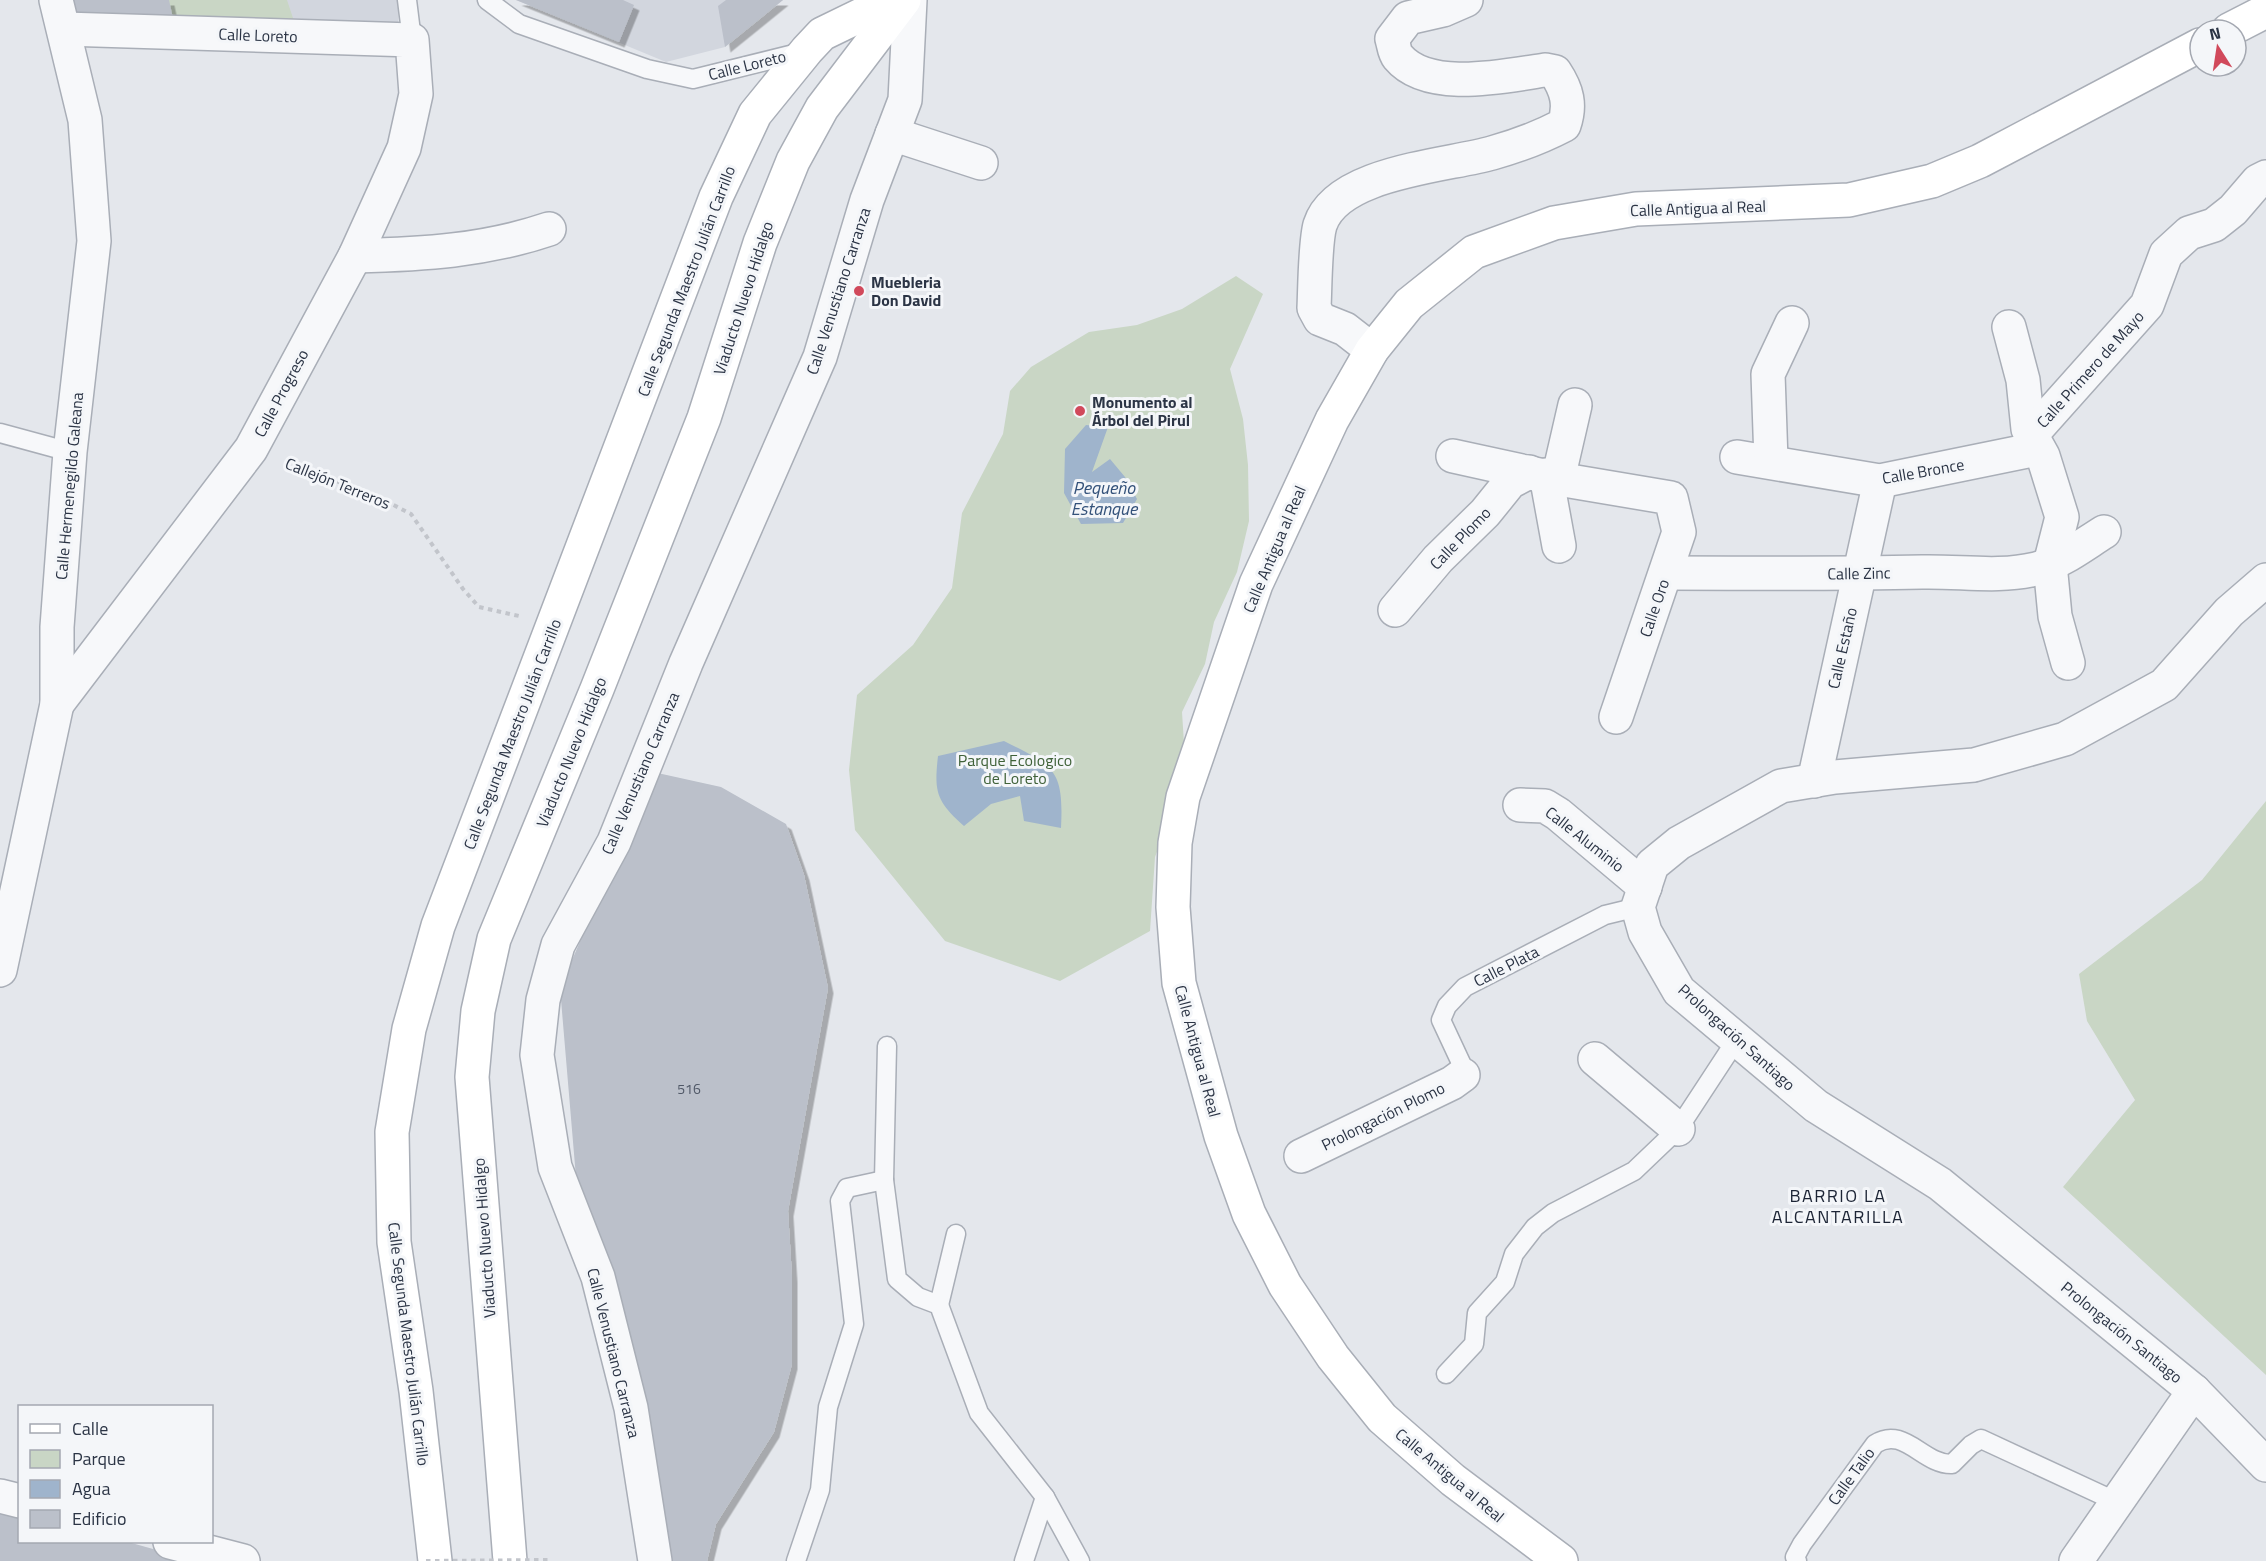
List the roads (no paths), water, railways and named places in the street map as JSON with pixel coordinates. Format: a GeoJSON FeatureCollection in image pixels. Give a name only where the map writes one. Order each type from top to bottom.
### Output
{"type":"FeatureCollection","features":[{"type":"Feature","properties":{"kind":"main road","name":"Calle Segunda Maestro Julián Carrillo"},"geometry":{"type":"LineString","coordinates":[[435,1561],[416,1391],[394,1242],[392,1132],[409,1029],[438,926],[519,707],[555,624],[716,197],[755,114],[822,34],[892,0]]}},
{"type":"Feature","properties":{"kind":"main road","name":"Viaducto Nuevo Hidalgo"},"geometry":{"type":"LineString","coordinates":[[510,1561],[472,1077],[478,1011],[494,939],[597,689],[704,418],[760,243],[793,161],[822,108],[904,0]]}},
{"type":"Feature","properties":{"kind":"main road"},"geometry":{"type":"LineString","coordinates":[[2248,20],[2266,11]]}},
{"type":"Feature","properties":{"kind":"main road","name":"Calle Antigua al Real"},"geometry":{"type":"LineString","coordinates":[[1561,1561],[1453,1480],[1382,1418],[1333,1357],[1285,1285],[1249,1214],[1199,1065],[1179,982],[1173,907],[1176,843],[1183,797],[1256,584],[1332,420],[1372,351],[1409,304],[1474,252],[1554,223],[1636,209],[1849,200],[1932,181],[1980,161],[2188,51]]}},
{"type":"Feature","properties":{"kind":"street","name":"Calle Venustiano Carranza"},"geometry":{"type":"LineString","coordinates":[[655,1561],[630,1408],[598,1277],[555,1167],[537,1055],[543,1000],[558,945],[614,842],[686,663],[820,357],[867,200],[905,100],[910,0]]}},
{"type":"Feature","properties":{"kind":"street"},"geometry":{"type":"LineString","coordinates":[[1372,351],[1345,329],[1320,319],[1314,308],[1320,225],[1332,206],[1358,188],[1394,175],[1490,154],[1533,141],[1564,125],[1570,110],[1562,82],[1556,72],[1545,70],[1476,80],[1441,77],[1415,70],[1396,55],[1392,39],[1408,18],[1443,10],[1466,0]]}},
{"type":"Feature","properties":{"kind":"street","name":"Calle Loreto"},"geometry":{"type":"LineString","coordinates":[[60,14],[412,40]]}},
{"type":"Feature","properties":{"kind":"street","name":"Calle Hermenegildo Galeana"},"geometry":{"type":"LineString","coordinates":[[0,970],[6,913],[57,704],[57,627],[70,452],[94,241],[85,120],[60,14]]}},
{"type":"Feature","properties":{"kind":"street","name":"Calle Progreso"},"geometry":{"type":"LineString","coordinates":[[57,704],[251,449],[355,256],[404,148],[416,94],[412,40]]}},
{"type":"Feature","properties":{"kind":"street"},"geometry":{"type":"LineString","coordinates":[[892,134],[981,163]]}},
{"type":"Feature","properties":{"kind":"street","name":"Calle Primero de Mayo"},"geometry":{"type":"LineString","coordinates":[[2034,442],[2147,304],[2166,254],[2189,233],[2214,225],[2233,210],[2258,181],[2266,177]]}},
{"type":"Feature","properties":{"kind":"street"},"geometry":{"type":"LineString","coordinates":[[355,256],[441,253],[514,240],[549,228]]}},
{"type":"Feature","properties":{"kind":"street"},"geometry":{"type":"LineString","coordinates":[[1771,461],[1768,374],[1792,323]]}},
{"type":"Feature","properties":{"kind":"street"},"geometry":{"type":"LineString","coordinates":[[2009,327],[2023,380],[2028,429],[2043,456],[2062,517],[2050,564],[2055,616],[2068,663]]}},
{"type":"Feature","properties":{"kind":"street"},"geometry":{"type":"LineString","coordinates":[[1559,546],[1544,475],[1575,405]]}},
{"type":"Feature","properties":{"kind":"street","name":"Calle Bronce"},"geometry":{"type":"LineString","coordinates":[[1737,457],[1880,481],[2034,442]]}},
{"type":"Feature","properties":{"kind":"street"},"geometry":{"type":"LineString","coordinates":[[1453,456],[1544,475]]}},
{"type":"Feature","properties":{"kind":"street","name":"Calle Oro"},"geometry":{"type":"LineString","coordinates":[[1544,475],[1671,498],[1679,532],[1616,717]]}},
{"type":"Feature","properties":{"kind":"street","name":"Calle Plomo"},"geometry":{"type":"LineString","coordinates":[[1395,610],[1438,559],[1485,513],[1510,482],[1544,475]]}},
{"type":"Feature","properties":{"kind":"street","name":"Calle Estaño"},"geometry":{"type":"LineString","coordinates":[[1814,781],[1880,481]]}},
{"type":"Feature","properties":{"kind":"street","name":"Calle Zinc"},"geometry":{"type":"LineString","coordinates":[[1666,573],[1925,572],[1991,575],[2036,569],[2050,564],[2104,532]]}},
{"type":"Feature","properties":{"kind":"street"},"geometry":{"type":"LineString","coordinates":[[1642,897],[1652,865],[1679,843],[1781,786],[1974,765],[2065,739],[2164,685],[2229,612],[2266,580]]}},
{"type":"Feature","properties":{"kind":"street","name":"Calle Aluminio"},"geometry":{"type":"LineString","coordinates":[[1520,805],[1545,806],[1558,814],[1642,897]]}},
{"type":"Feature","properties":{"kind":"street","name":"Prolongación Santiago"},"geometry":{"type":"LineString","coordinates":[[1642,897],[1645,932],[1679,991],[1816,1107],[1940,1184],[2194,1391],[2266,1465]]}},
{"type":"Feature","properties":{"kind":"street"},"geometry":{"type":"LineString","coordinates":[[1595,1059],[1678,1130]]}},
{"type":"Feature","properties":{"kind":"street","name":"Prolongación Plomo"},"geometry":{"type":"LineString","coordinates":[[1301,1156],[1452,1083],[1463,1075]]}},
{"type":"Feature","properties":{"kind":"street"},"geometry":{"type":"LineString","coordinates":[[2076,1561],[2194,1391]]}},
{"type":"Feature","properties":{"kind":"street"},"geometry":{"type":"LineString","coordinates":[[0,1496],[18,1500]]}},
{"type":"Feature","properties":{"kind":"street"},"geometry":{"type":"LineString","coordinates":[[174,1543],[243,1561]]}},
{"type":"Feature","properties":{"kind":"lane"},"geometry":{"type":"LineString","coordinates":[[407,0],[412,40]]}},
{"type":"Feature","properties":{"kind":"lane","name":"Calle Loreto"},"geometry":{"type":"LineString","coordinates":[[488,0],[519,24],[647,69],[693,79],[807,50]]}},
{"type":"Feature","properties":{"kind":"lane"},"geometry":{"type":"LineString","coordinates":[[0,433],[70,452]]}},
{"type":"Feature","properties":{"kind":"lane","name":"Calle Plata"},"geometry":{"type":"LineString","coordinates":[[1463,1075],[1462,1065],[1441,1020],[1447,1006],[1466,987],[1642,897]]}},
{"type":"Feature","properties":{"kind":"lane"},"geometry":{"type":"LineString","coordinates":[[1446,1374],[1474,1344],[1477,1313],[1505,1282],[1514,1254],[1535,1227],[1553,1213],[1634,1171],[1678,1130],[1737,1039]]}},
{"type":"Feature","properties":{"kind":"lane"},"geometry":{"type":"LineString","coordinates":[[887,1046],[884,1180],[897,1279],[918,1297],[939,1305]]}},
{"type":"Feature","properties":{"kind":"lane"},"geometry":{"type":"LineString","coordinates":[[796,1561],[820,1490],[828,1407],[854,1324],[840,1201],[847,1188],[884,1180]]}},
{"type":"Feature","properties":{"kind":"lane"},"geometry":{"type":"LineString","coordinates":[[956,1234],[939,1305],[979,1413],[1045,1497],[1080,1561]]}},
{"type":"Feature","properties":{"kind":"lane","name":"Calle Talio"},"geometry":{"type":"LineString","coordinates":[[1796,1559],[1875,1444],[1885,1438],[1898,1438],[1941,1464],[1952,1464],[1971,1445],[1981,1439],[2117,1502]]}},
{"type":"Feature","properties":{"kind":"lane"},"geometry":{"type":"LineString","coordinates":[[1024,1561],[1045,1497]]}},
{"type":"Feature","properties":{"kind":"water","name":"Pequeño Estanque"},"geometry":{"type":"Polygon","coordinates":[[[1086,425],[1108,427],[1092,472],[1110,459],[1125,477],[1137,499],[1123,523],[1081,524],[1064,493],[1065,449],[1086,425]]]}},
{"type":"Feature","properties":{"kind":"water"},"geometry":{"type":"Polygon","coordinates":[[[1004,741],[1045,764],[1052,772],[1060,793],[1061,828],[1024,821],[1020,796],[991,804],[964,826],[942,802],[936,779],[938,756],[1004,741]]]}},
{"type":"Feature","properties":{"kind":"place","name":"Muebleria Don David"},"geometry":{"type":"Point","coordinates":[859,291]}},
{"type":"Feature","properties":{"kind":"place","name":"Monumento al Árbol del Pirul"},"geometry":{"type":"Point","coordinates":[1080,411]}},
{"type":"Feature","properties":{"kind":"district","name":"BARRIO LA ALCANTARILLA"},"geometry":{"type":"Point","coordinates":[1838,1205]}},
{"type":"Feature","properties":{"kind":"park label","name":"Parque Ecologico de Loreto"},"geometry":{"type":"Point","coordinates":[1015,769]}}]}
